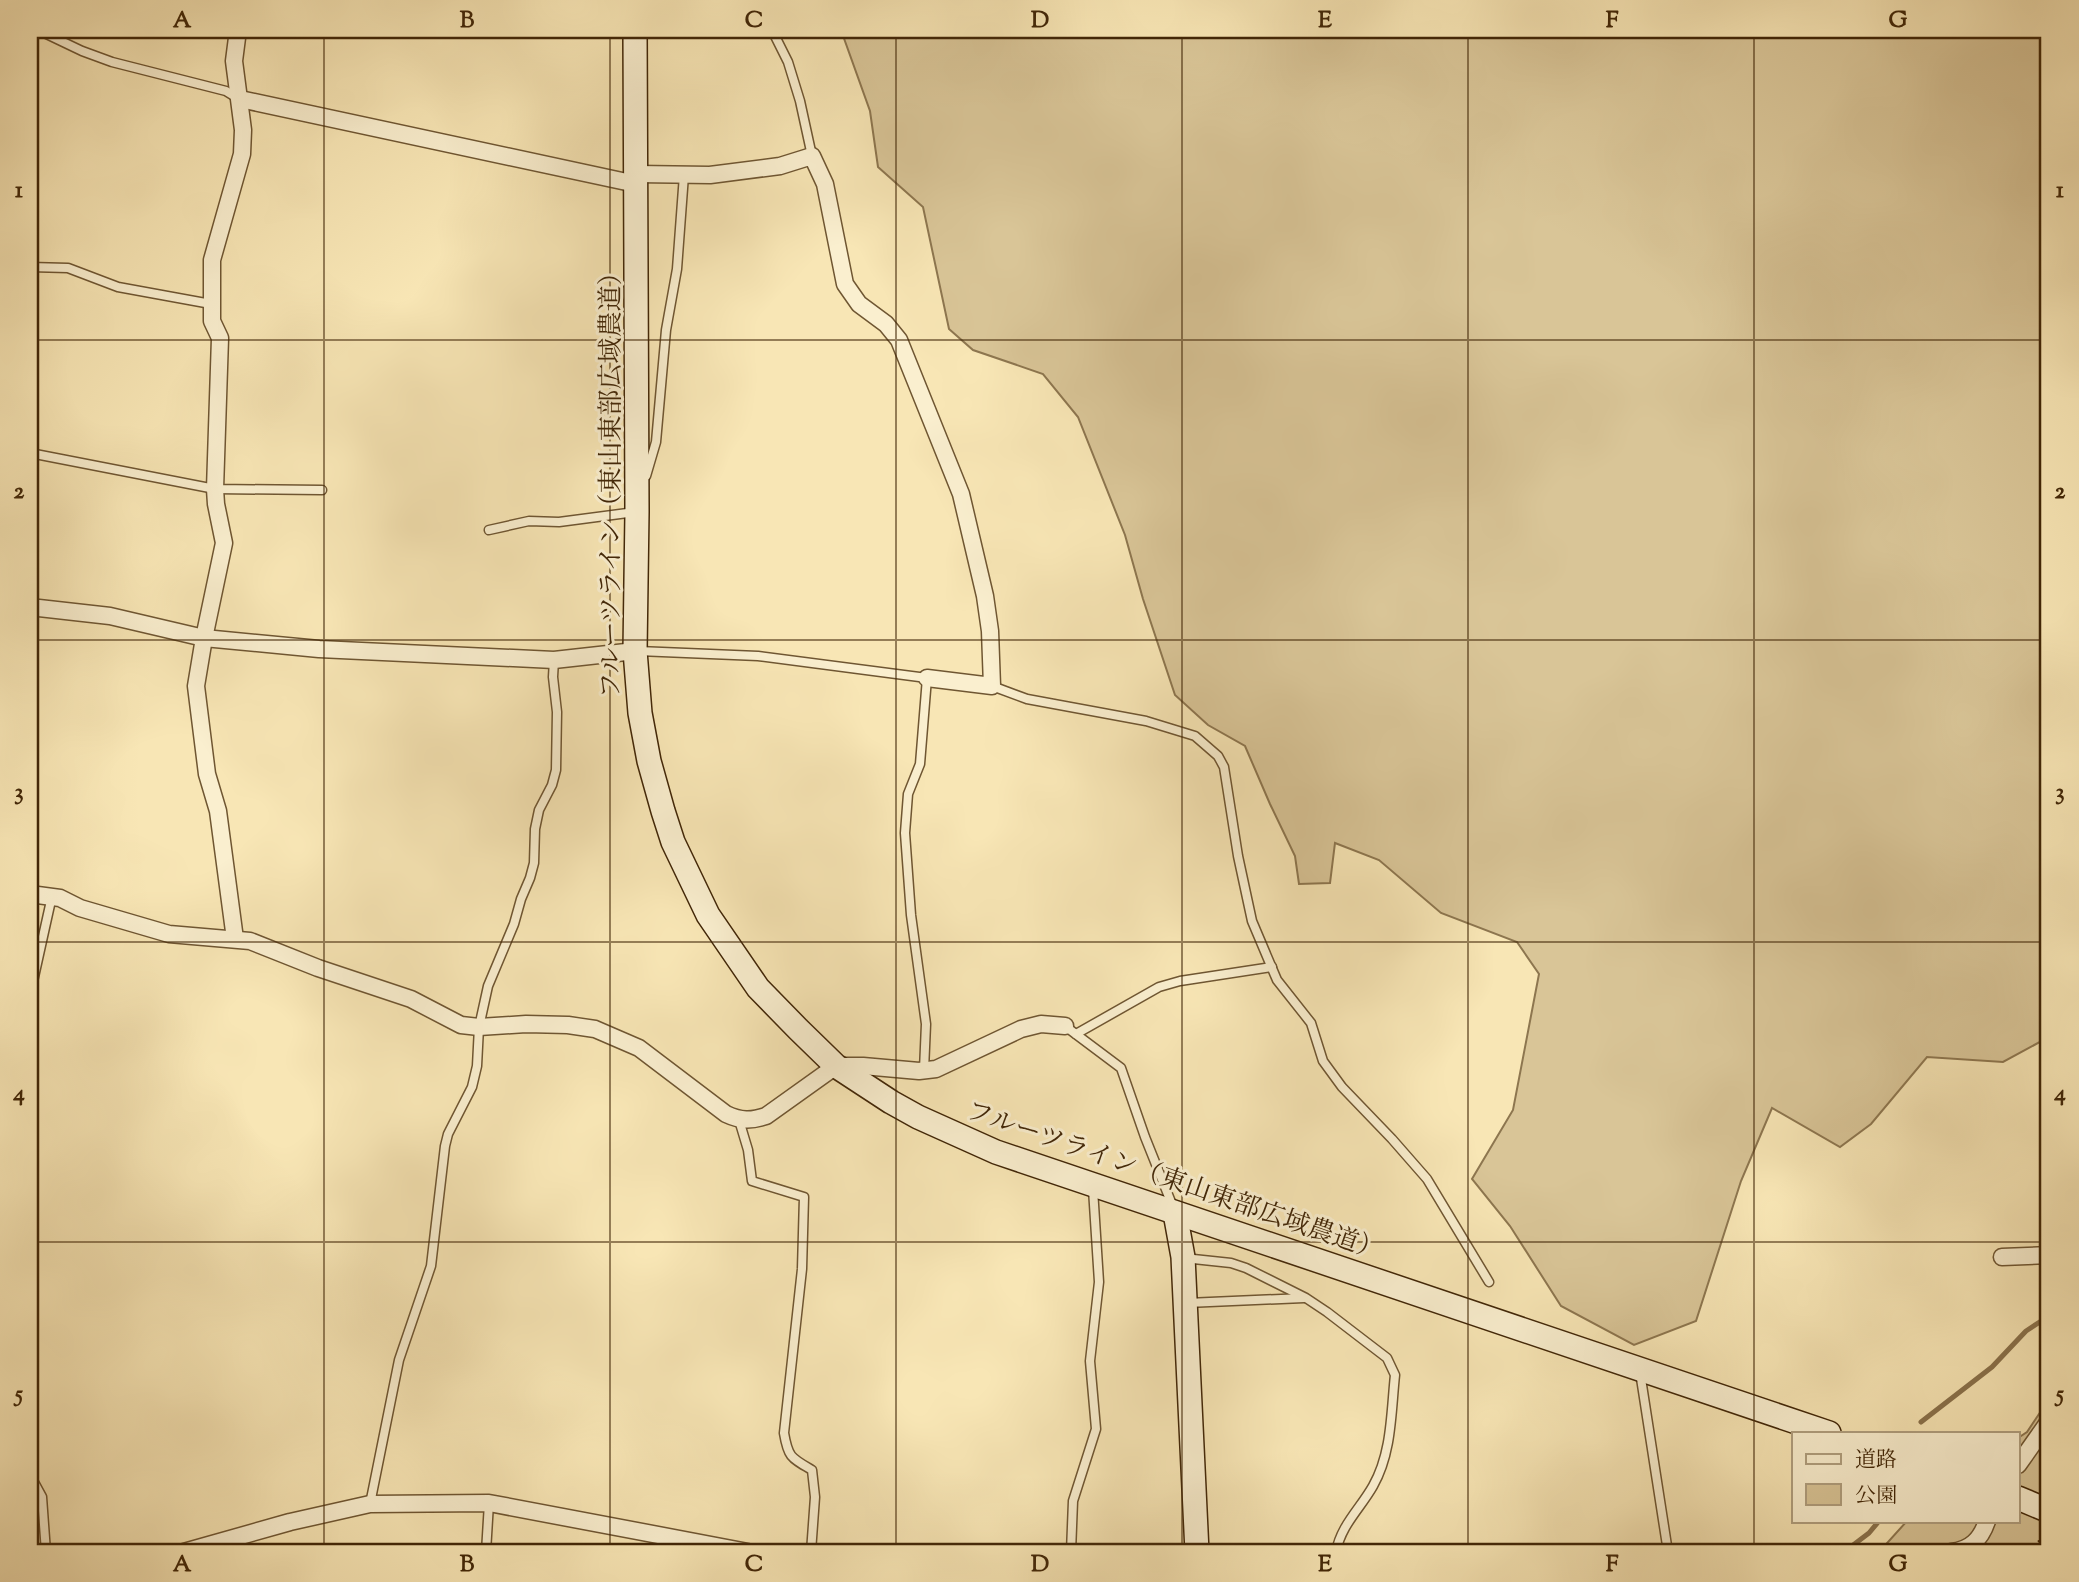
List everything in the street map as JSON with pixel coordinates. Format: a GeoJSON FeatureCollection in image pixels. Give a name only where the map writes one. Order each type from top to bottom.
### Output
{"type":"FeatureCollection","features":[{"type":"Feature","properties":{"kind":"street"},"geometry":{"type":"LineString","coordinates":[[235,939],[218,811],[207,774],[196,686],[224,542],[215,489],[219,338],[212,321],[212,260],[242,155],[243,130],[234,61],[238,30]]}},
{"type":"Feature","properties":{"kind":"street","name":"フルーツライン（東山東部広域農道）"},"geometry":{"type":"LineString","coordinates":[[635,30],[638,512],[635,651],[640,713],[649,761],[670,832],[688,876],[708,915],[758,988],[836,1066],[891,1102],[996,1152],[1826,1432]]}},
{"type":"Feature","properties":{"kind":"street"},"geometry":{"type":"LineString","coordinates":[[240,99],[637,179],[710,175],[780,166],[812,156],[825,184],[845,284],[859,304],[886,324],[899,340],[961,494],[985,596],[990,631],[992,686],[927,678]]}},
{"type":"Feature","properties":{"kind":"street"},"geometry":{"type":"LineString","coordinates":[[30,607],[110,617],[204,638],[319,649],[554,660],[635,651]]}},
{"type":"Feature","properties":{"kind":"street"},"geometry":{"type":"LineString","coordinates":[[30,894],[52,896],[80,908],[169,934],[250,941],[318,968],[411,999],[461,1025],[568,1025],[595,1029],[639,1048],[726,1114],[738,1120],[752,1121],[766,1116],[836,1066],[924,1070],[944,1065],[1021,1029],[1041,1024],[1070,1030]]}},
{"type":"Feature","properties":{"kind":"street"},"geometry":{"type":"LineString","coordinates":[[1175,1213],[1183,1257],[1197,1552]]}},
{"type":"Feature","properties":{"kind":"street"},"geometry":{"type":"LineString","coordinates":[[2002,1256],[2049,1255]]}},
{"type":"Feature","properties":{"kind":"street"},"geometry":{"type":"LineString","coordinates":[[2020,1462],[2049,1421]]}},
{"type":"Feature","properties":{"kind":"street"},"geometry":{"type":"LineString","coordinates":[[2020,1499],[2049,1511]]}},
{"type":"Feature","properties":{"kind":"street"},"geometry":{"type":"LineString","coordinates":[[184,1552],[290,1522],[370,1504],[489,1503],[748,1552]]}},
{"type":"Feature","properties":{"kind":"street"},"geometry":{"type":"LineString","coordinates":[[1951,1552],[1964,1550],[1983,1534],[1987,1522]]}},
{"type":"Feature","properties":{"kind":"lane"},"geometry":{"type":"LineString","coordinates":[[38,30],[113,62],[226,91],[240,99]]}},
{"type":"Feature","properties":{"kind":"lane"},"geometry":{"type":"LineString","coordinates":[[772,30],[788,62],[812,156]]}},
{"type":"Feature","properties":{"kind":"lane"},"geometry":{"type":"LineString","coordinates":[[637,481],[646,476],[656,442],[666,330],[677,269],[684,175]]}},
{"type":"Feature","properties":{"kind":"lane"},"geometry":{"type":"LineString","coordinates":[[30,267],[68,268],[118,287],[211,304]]}},
{"type":"Feature","properties":{"kind":"lane"},"geometry":{"type":"LineString","coordinates":[[30,453],[215,489],[322,490]]}},
{"type":"Feature","properties":{"kind":"lane"},"geometry":{"type":"LineString","coordinates":[[489,530],[529,521],[559,522],[638,512]]}},
{"type":"Feature","properties":{"kind":"lane"},"geometry":{"type":"LineString","coordinates":[[635,651],[758,656],[927,678],[920,764],[908,794],[905,833],[911,915],[926,1024],[924,1070]]}},
{"type":"Feature","properties":{"kind":"lane"},"geometry":{"type":"LineString","coordinates":[[370,1504],[399,1360],[431,1266],[448,1134],[472,1087],[477,1066],[479,1027],[488,986],[530,878],[539,810],[552,785],[556,770],[554,660]]}},
{"type":"Feature","properties":{"kind":"lane"},"geometry":{"type":"LineString","coordinates":[[992,686],[1027,699],[1146,721],[1195,736],[1218,756],[1224,767],[1238,856],[1252,921],[1277,980],[1311,1023],[1323,1061],[1342,1087],[1427,1179],[1489,1282]]}},
{"type":"Feature","properties":{"kind":"lane"},"geometry":{"type":"LineString","coordinates":[[30,995],[52,896]]}},
{"type":"Feature","properties":{"kind":"lane"},"geometry":{"type":"LineString","coordinates":[[1175,1213],[1121,1068],[1070,1030],[1159,986],[1272,967]]}},
{"type":"Feature","properties":{"kind":"lane"},"geometry":{"type":"LineString","coordinates":[[30,1044],[30,1175]]}},
{"type":"Feature","properties":{"kind":"lane"},"geometry":{"type":"LineString","coordinates":[[738,1120],[748,1150],[752,1181],[804,1197],[802,1269],[784,1433],[788,1453],[795,1461],[812,1469],[815,1497],[811,1552]]}},
{"type":"Feature","properties":{"kind":"lane"},"geometry":{"type":"LineString","coordinates":[[1071,1552],[1073,1501],[1096,1429],[1090,1361],[1099,1282],[1093,1184]]}},
{"type":"Feature","properties":{"kind":"lane"},"geometry":{"type":"LineString","coordinates":[[1183,1257],[1231,1263],[1246,1268],[1328,1312],[1387,1358],[1395,1375],[1387,1451],[1373,1486],[1346,1525],[1336,1552]]}},
{"type":"Feature","properties":{"kind":"lane"},"geometry":{"type":"LineString","coordinates":[[1184,1304],[1306,1298]]}},
{"type":"Feature","properties":{"kind":"lane"},"geometry":{"type":"LineString","coordinates":[[1639,1369],[1668,1552]]}},
{"type":"Feature","properties":{"kind":"lane"},"geometry":{"type":"LineString","coordinates":[[30,1475],[41,1497],[46,1552]]}},
{"type":"Feature","properties":{"kind":"lane"},"geometry":{"type":"LineString","coordinates":[[486,1552],[489,1503]]}},
{"type":"Feature","properties":{"kind":"path"},"geometry":{"type":"LineString","coordinates":[[2044,1552],[2039,1540],[2049,1545]]}},
{"type":"Feature","properties":{"kind":"green space"},"geometry":{"type":"Polygon","coordinates":[[[841,30],[2049,30],[2049,1037],[2003,1062],[1927,1057],[1871,1124],[1840,1147],[1772,1108],[1741,1181],[1696,1321],[1634,1345],[1561,1306],[1510,1226],[1472,1179],[1513,1110],[1539,974],[1517,942],[1441,913],[1379,860],[1335,843],[1330,883],[1299,884],[1295,856],[1245,746],[1208,725],[1175,695],[1125,535],[1078,417],[1043,374],[973,350],[949,329],[923,207],[878,167],[870,111],[841,30]]]}},
{"type":"Feature","properties":{"kind":"green space"},"geometry":{"type":"Polygon","coordinates":[[[2049,1399],[2049,1552],[1879,1552],[1906,1522],[2020,1522],[2020,1437],[2027,1432],[2049,1399]]]}},
{"type":"Feature","properties":{"kind":"waterway"},"geometry":{"type":"LineString","coordinates":[[1921,1422],[1992,1367],[2026,1331],[2049,1316]]}},
{"type":"Feature","properties":{"kind":"waterway"},"geometry":{"type":"LineString","coordinates":[[1844,1552],[1869,1533],[1878,1522]]}}]}
